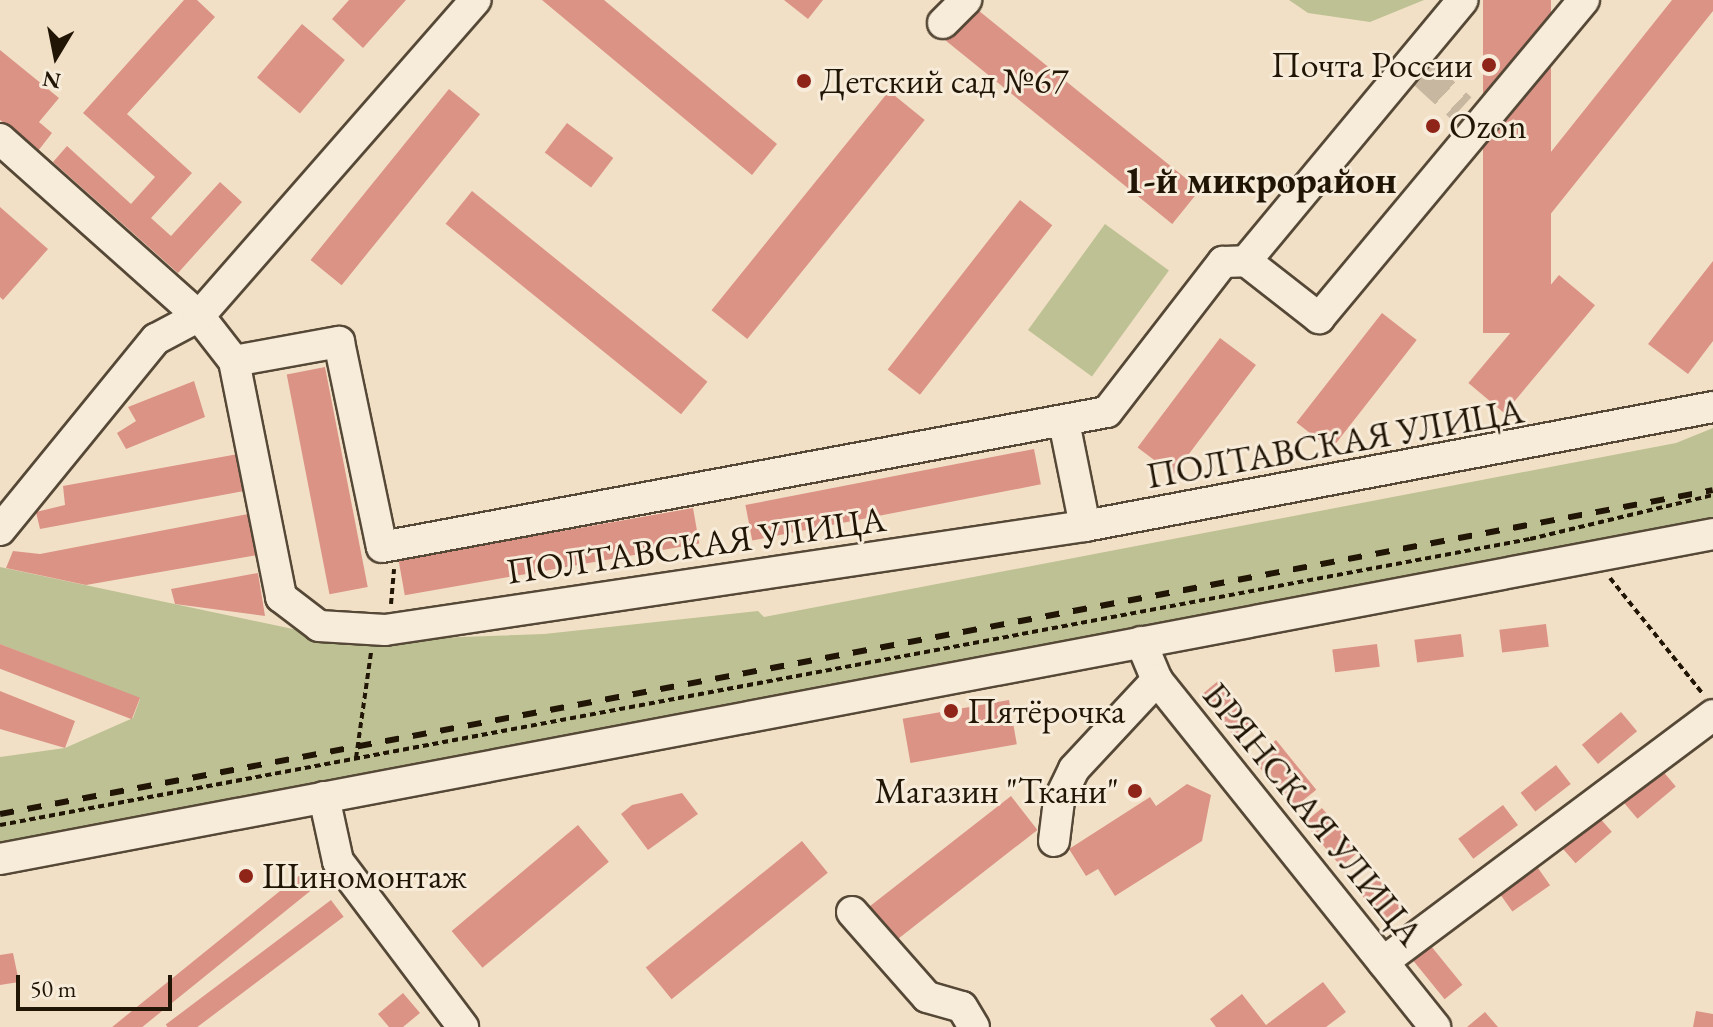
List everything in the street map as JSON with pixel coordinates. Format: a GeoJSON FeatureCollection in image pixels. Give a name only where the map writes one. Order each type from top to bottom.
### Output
{"type":"FeatureCollection","features":[{"type":"Feature","properties":{"kind":"street"},"geometry":{"type":"LineString","coordinates":[[0,530],[156,339],[199,316],[476,0]]}},
{"type":"Feature","properties":{"kind":"street"},"geometry":{"type":"LineString","coordinates":[[943,23],[966,0]]}},
{"type":"Feature","properties":{"kind":"street"},"geometry":{"type":"LineString","coordinates":[[1246,261],[1417,67],[1463,0]]}},
{"type":"Feature","properties":{"kind":"street"},"geometry":{"type":"LineString","coordinates":[[234,361],[339,342],[382,547],[1107,412],[1223,262],[1246,261],[1319,318],[1470,117],[1584,0]]}},
{"type":"Feature","properties":{"kind":"street","name":"ПОЛТАВСКАЯ УЛИЦА"},"geometry":{"type":"LineString","coordinates":[[0,139],[199,316],[234,361],[281,597],[319,626],[375,629],[1085,526],[1713,407]]}},
{"type":"Feature","properties":{"kind":"street"},"geometry":{"type":"LineString","coordinates":[[1064,422],[1085,526]]}},
{"type":"Feature","properties":{"kind":"street"},"geometry":{"type":"LineString","coordinates":[[0,859],[1713,534]]}},
{"type":"Feature","properties":{"kind":"street","name":"БРЯНСКАЯ УЛИЦА"},"geometry":{"type":"LineString","coordinates":[[1141,642],[1157,680],[1435,1027]]}},
{"type":"Feature","properties":{"kind":"street"},"geometry":{"type":"LineString","coordinates":[[1054,841],[1059,800],[1074,769],[1157,680]]}},
{"type":"Feature","properties":{"kind":"street"},"geometry":{"type":"LineString","coordinates":[[1383,962],[1713,715]]}},
{"type":"Feature","properties":{"kind":"street"},"geometry":{"type":"LineString","coordinates":[[338,794],[338,861],[463,1027]]}},
{"type":"Feature","properties":{"kind":"street"},"geometry":{"type":"LineString","coordinates":[[852,912],[927,997],[962,1007],[974,1027]]}},
{"type":"Feature","properties":{"kind":"path"},"geometry":{"type":"LineString","coordinates":[[0,825],[1530,539],[1713,495]]}},
{"type":"Feature","properties":{"kind":"path"},"geometry":{"type":"LineString","coordinates":[[1595,557],[1713,705]]}},
{"type":"Feature","properties":{"kind":"path"},"geometry":{"type":"LineString","coordinates":[[338,794],[355,758],[375,629],[391,603],[395,564]]}},
{"type":"Feature","properties":{"kind":"green space"},"geometry":{"type":"Polygon","coordinates":[[[1289,0],[1424,0],[1370,22],[1308,13],[1289,0]]]}},
{"type":"Feature","properties":{"kind":"green space"},"geometry":{"type":"Polygon","coordinates":[[[1105,224],[1169,270],[1092,376],[1028,330],[1105,224]]]}},
{"type":"Feature","properties":{"kind":"green space"},"geometry":{"type":"Polygon","coordinates":[[[1713,428],[1713,525],[0,845],[0,757],[65,748],[133,718],[140,699],[0,644],[0,567],[312,633],[380,640],[544,634],[758,611],[764,617],[1676,443],[1713,428]]]}},
{"type":"Feature","properties":{"kind":"building"},"geometry":{"type":"Polygon","coordinates":[[[184,0],[197,0],[215,17],[127,114],[192,173],[151,218],[171,236],[220,182],[242,202],[178,273],[53,162],[67,146],[131,204],[155,177],[83,113],[184,0]]]}},
{"type":"Feature","properties":{"kind":"building"},"geometry":{"type":"Polygon","coordinates":[[[349,0],[406,0],[363,48],[332,19],[349,0]]]}},
{"type":"Feature","properties":{"kind":"building"},"geometry":{"type":"Polygon","coordinates":[[[542,0],[604,0],[777,144],[752,175],[542,0]]]}},
{"type":"Feature","properties":{"kind":"building"},"geometry":{"type":"Polygon","coordinates":[[[784,0],[823,0],[808,19],[784,0]]]}},
{"type":"Feature","properties":{"kind":"building"},"geometry":{"type":"Polygon","coordinates":[[[1483,0],[1551,0],[1551,333],[1483,333],[1483,0]]]}},
{"type":"Feature","properties":{"kind":"building"},"geometry":{"type":"Polygon","coordinates":[[[1672,0],[1713,0],[1713,11],[1537,231],[1507,207],[1672,0]]]}},
{"type":"Feature","properties":{"kind":"building"},"geometry":{"type":"Polygon","coordinates":[[[973,6],[1200,190],[1172,224],[945,40],[973,6]]]}},
{"type":"Feature","properties":{"kind":"building"},"geometry":{"type":"Polygon","coordinates":[[[302,24],[345,60],[300,114],[257,78],[302,24]]]}},
{"type":"Feature","properties":{"kind":"building"},"geometry":{"type":"Polygon","coordinates":[[[0,50],[59,98],[39,122],[52,133],[38,151],[0,120],[0,50]]]}},
{"type":"Feature","properties":{"kind":"building"},"geometry":{"type":"Polygon","coordinates":[[[449,89],[480,114],[342,285],[311,260],[449,89]]]}},
{"type":"Feature","properties":{"kind":"building"},"geometry":{"type":"Polygon","coordinates":[[[889,91],[925,120],[747,339],[712,310],[889,91]]]}},
{"type":"Feature","properties":{"kind":"building"},"geometry":{"type":"Polygon","coordinates":[[[567,123],[613,158],[591,187],[545,153],[567,123]]]}},
{"type":"Feature","properties":{"kind":"building"},"geometry":{"type":"Polygon","coordinates":[[[472,191],[707,382],[681,414],[446,224],[472,191]]]}},
{"type":"Feature","properties":{"kind":"building"},"geometry":{"type":"Polygon","coordinates":[[[1020,200],[1052,225],[920,395],[888,369],[1020,200]]]}},
{"type":"Feature","properties":{"kind":"building"},"geometry":{"type":"Polygon","coordinates":[[[0,207],[48,249],[3,300],[0,297],[0,207]]]}},
{"type":"Feature","properties":{"kind":"building"},"geometry":{"type":"Polygon","coordinates":[[[1713,261],[1713,341],[1688,374],[1648,344],[1713,261]]]}},
{"type":"Feature","properties":{"kind":"building"},"geometry":{"type":"Polygon","coordinates":[[[1559,275],[1595,305],[1504,413],[1468,383],[1559,275]]]}},
{"type":"Feature","properties":{"kind":"building"},"geometry":{"type":"Polygon","coordinates":[[[1382,313],[1417,340],[1331,450],[1296,423],[1382,313]]]}},
{"type":"Feature","properties":{"kind":"building"},"geometry":{"type":"Polygon","coordinates":[[[1220,338],[1256,365],[1173,474],[1138,447],[1220,338]]]}},
{"type":"Feature","properties":{"kind":"building"},"geometry":{"type":"Polygon","coordinates":[[[325,367],[368,587],[329,594],[287,374],[325,367]]]}},
{"type":"Feature","properties":{"kind":"building"},"geometry":{"type":"Polygon","coordinates":[[[194,381],[205,417],[126,449],[117,433],[136,421],[128,407],[194,381]]]}},
{"type":"Feature","properties":{"kind":"building"},"geometry":{"type":"Polygon","coordinates":[[[1034,449],[1041,484],[752,540],[745,505],[1034,449]]]}},
{"type":"Feature","properties":{"kind":"building"},"geometry":{"type":"Polygon","coordinates":[[[238,454],[244,491],[40,529],[36,512],[65,505],[63,486],[238,454]]]}},
{"type":"Feature","properties":{"kind":"building"},"geometry":{"type":"Polygon","coordinates":[[[693,508],[699,543],[405,595],[399,560],[693,508]]]}},
{"type":"Feature","properties":{"kind":"building"},"geometry":{"type":"Polygon","coordinates":[[[248,514],[257,555],[86,585],[6,568],[13,551],[40,554],[248,514]]]}},
{"type":"Feature","properties":{"kind":"building"},"geometry":{"type":"Polygon","coordinates":[[[258,573],[265,616],[175,604],[171,589],[258,573]]]}},
{"type":"Feature","properties":{"kind":"building"},"geometry":{"type":"Polygon","coordinates":[[[1546,624],[1549,647],[1502,653],[1499,630],[1546,624]]]}},
{"type":"Feature","properties":{"kind":"building"},"geometry":{"type":"Polygon","coordinates":[[[1461,634],[1464,657],[1417,663],[1414,640],[1461,634]]]}},
{"type":"Feature","properties":{"kind":"building"},"geometry":{"type":"Polygon","coordinates":[[[0,644],[140,698],[132,719],[0,669],[0,644]]]}},
{"type":"Feature","properties":{"kind":"building"},"geometry":{"type":"Polygon","coordinates":[[[1377,644],[1380,667],[1335,672],[1332,649],[1377,644]]]}},
{"type":"Feature","properties":{"kind":"building"},"geometry":{"type":"Polygon","coordinates":[[[1218,681],[1257,728],[1240,743],[1200,696],[1218,681]]]}},
{"type":"Feature","properties":{"kind":"building"},"geometry":{"type":"Polygon","coordinates":[[[0,691],[75,721],[65,748],[0,729],[0,691]]]}},
{"type":"Feature","properties":{"kind":"building"},"geometry":{"type":"Polygon","coordinates":[[[1009,700],[1017,744],[910,763],[903,719],[1009,700]]]}},
{"type":"Feature","properties":{"kind":"building"},"geometry":{"type":"Polygon","coordinates":[[[1621,712],[1637,731],[1598,764],[1582,745],[1621,712]]]}},
{"type":"Feature","properties":{"kind":"building"},"geometry":{"type":"Polygon","coordinates":[[[1276,740],[1316,790],[1293,809],[1253,759],[1276,740]]]}},
{"type":"Feature","properties":{"kind":"building"},"geometry":{"type":"Polygon","coordinates":[[[1556,765],[1571,784],[1535,812],[1521,793],[1556,765]]]}},
{"type":"Feature","properties":{"kind":"building"},"geometry":{"type":"Polygon","coordinates":[[[1661,769],[1676,787],[1637,819],[1623,801],[1661,769]]]}},
{"type":"Feature","properties":{"kind":"building"},"geometry":{"type":"Polygon","coordinates":[[[1187,784],[1211,795],[1202,841],[1115,896],[1098,869],[1086,876],[1069,849],[1150,797],[1156,806],[1187,784]]]}},
{"type":"Feature","properties":{"kind":"building"},"geometry":{"type":"Polygon","coordinates":[[[682,793],[698,814],[648,850],[621,814],[632,805],[682,793]]]}},
{"type":"Feature","properties":{"kind":"building"},"geometry":{"type":"Polygon","coordinates":[[[1011,796],[1037,830],[894,942],[868,908],[1011,796]]]}},
{"type":"Feature","properties":{"kind":"building"},"geometry":{"type":"Polygon","coordinates":[[[1503,805],[1518,825],[1473,859],[1458,839],[1503,805]]]}},
{"type":"Feature","properties":{"kind":"building"},"geometry":{"type":"Polygon","coordinates":[[[1322,808],[1359,852],[1341,866],[1304,823],[1322,808]]]}},
{"type":"Feature","properties":{"kind":"building"},"geometry":{"type":"Polygon","coordinates":[[[1598,816],[1612,832],[1576,863],[1562,847],[1598,816]]]}},
{"type":"Feature","properties":{"kind":"building"},"geometry":{"type":"Polygon","coordinates":[[[578,825],[609,862],[482,968],[452,931],[578,825]]]}},
{"type":"Feature","properties":{"kind":"building"},"geometry":{"type":"Polygon","coordinates":[[[802,841],[828,873],[672,999],[646,967],[802,841]]]}},
{"type":"Feature","properties":{"kind":"building"},"geometry":{"type":"Polygon","coordinates":[[[1538,868],[1550,885],[1512,912],[1500,894],[1538,868]]]}},
{"type":"Feature","properties":{"kind":"building"},"geometry":{"type":"Polygon","coordinates":[[[306,870],[318,885],[142,1027],[112,1027],[306,870]]]}},
{"type":"Feature","properties":{"kind":"building"},"geometry":{"type":"Polygon","coordinates":[[[1375,875],[1405,912],[1387,927],[1357,889],[1375,875]]]}},
{"type":"Feature","properties":{"kind":"building"},"geometry":{"type":"Polygon","coordinates":[[[331,900],[344,917],[197,1027],[166,1025],[331,900]]]}},
{"type":"Feature","properties":{"kind":"building"},"geometry":{"type":"Polygon","coordinates":[[[1431,946],[1462,985],[1445,999],[1413,960],[1431,946]]]}},
{"type":"Feature","properties":{"kind":"building"},"geometry":{"type":"Polygon","coordinates":[[[13,953],[19,982],[0,985],[0,955],[13,953]]]}},
{"type":"Feature","properties":{"kind":"building"},"geometry":{"type":"Polygon","coordinates":[[[1323,982],[1346,1012],[1326,1027],[1216,1027],[1210,1019],[1242,994],[1266,1025],[1323,982]]]}},
{"type":"Feature","properties":{"kind":"building"},"geometry":{"type":"Polygon","coordinates":[[[403,993],[420,1013],[403,1027],[389,1027],[378,1014],[403,993]]]}},
{"type":"Feature","properties":{"kind":"building"},"geometry":{"type":"Polygon","coordinates":[[[1696,1011],[1713,1014],[1713,1027],[1693,1027],[1696,1011]]]}},
{"type":"Feature","properties":{"kind":"building"},"geometry":{"type":"Polygon","coordinates":[[[1485,1012],[1498,1027],[1467,1027],[1485,1012]]]}},
{"type":"Feature","properties":{"kind":"tunnel"},"geometry":{"type":"LineString","coordinates":[[1423,73],[1461,108]]}},
{"type":"Feature","properties":{"kind":"railway"},"geometry":{"type":"LineString","coordinates":[[0,814],[1713,490]]}},
{"type":"Feature","properties":{"kind":"place","name":"Почта России"},"geometry":{"type":"Point","coordinates":[1489,65]}},
{"type":"Feature","properties":{"kind":"place","name":"Детский сад №67"},"geometry":{"type":"Point","coordinates":[804,81]}},
{"type":"Feature","properties":{"kind":"place","name":"Ozon"},"geometry":{"type":"Point","coordinates":[1433,126]}},
{"type":"Feature","properties":{"kind":"place","name":"Пятёрочка"},"geometry":{"type":"Point","coordinates":[951,711]}},
{"type":"Feature","properties":{"kind":"place","name":"Магазин \"Ткани\""},"geometry":{"type":"Point","coordinates":[1135,791]}},
{"type":"Feature","properties":{"kind":"place","name":"Шиномонтаж"},"geometry":{"type":"Point","coordinates":[246,876]}},
{"type":"Feature","properties":{"kind":"district","name":"1-й микрорайон"},"geometry":{"type":"Point","coordinates":[1260,180]}}]}
